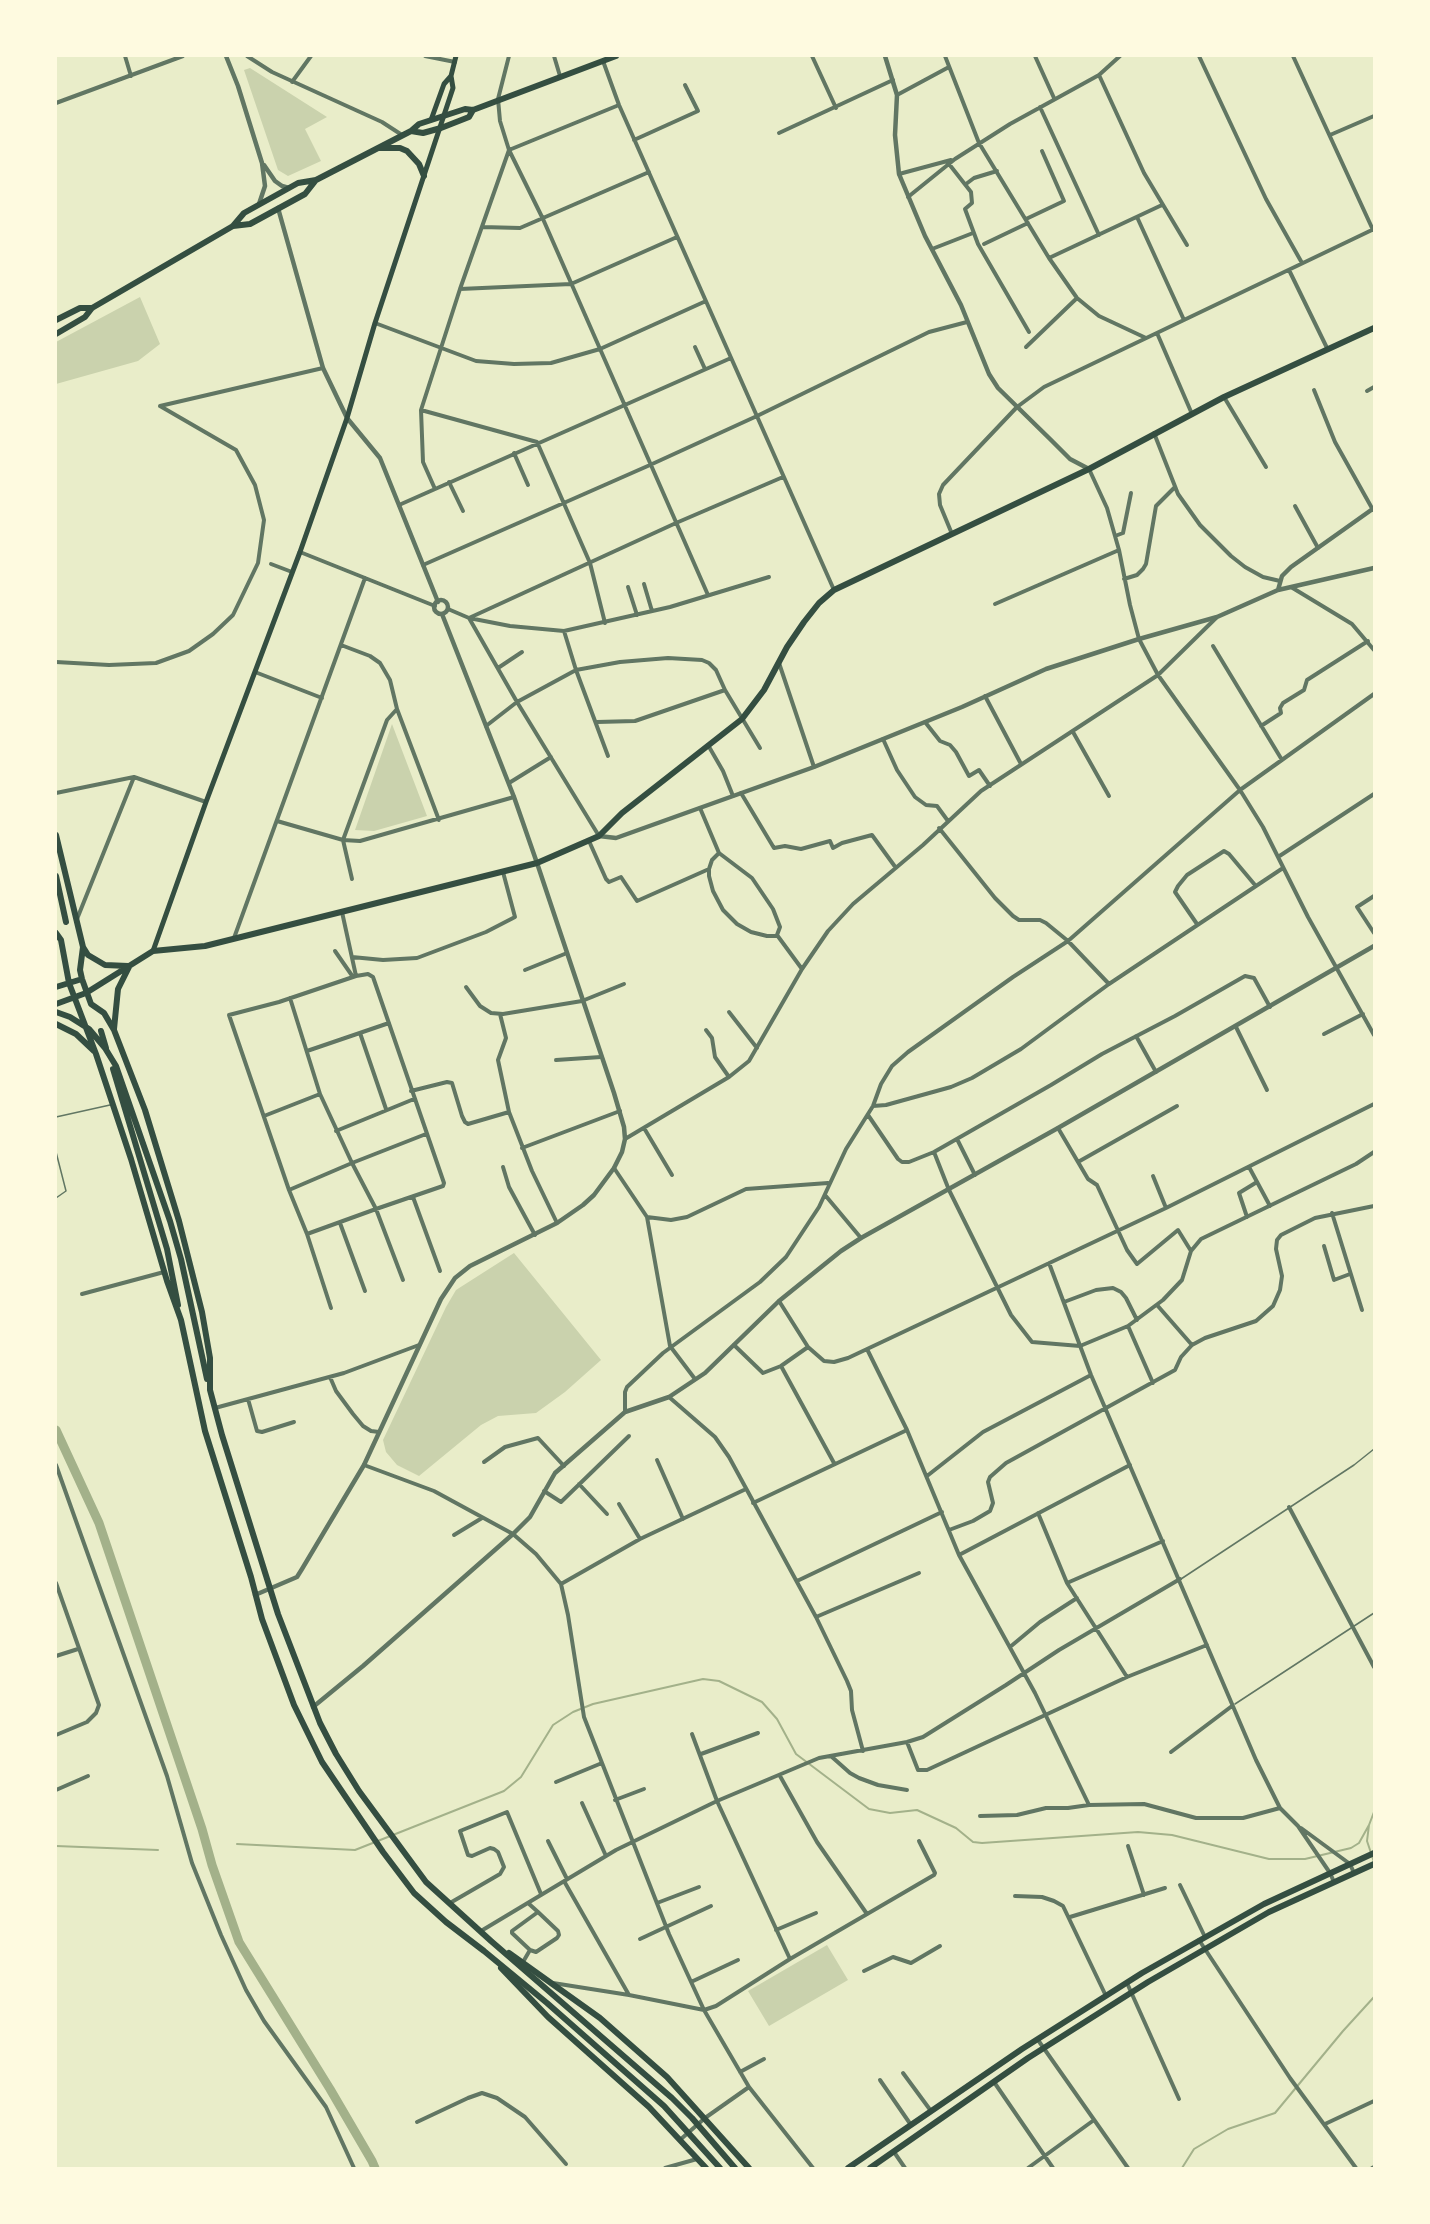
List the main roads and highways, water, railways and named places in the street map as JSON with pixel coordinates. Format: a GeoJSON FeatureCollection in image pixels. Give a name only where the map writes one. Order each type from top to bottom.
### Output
{"type":"FeatureCollection","features":[{"type":"Feature","properties":{"kind":"main road"},"geometry":{"type":"LineString","coordinates":[[56,334],[86,317],[92,308],[232,226],[244,213],[298,183],[316,180],[411,131],[419,124],[465,109],[473,110],[612,56]]}},
{"type":"Feature","properties":{"kind":"main road"},"geometry":{"type":"LineString","coordinates":[[153,951],[347,418],[375,322],[445,116],[453,88],[451,76],[455,59]]}},
{"type":"Feature","properties":{"kind":"main road"},"geometry":{"type":"LineString","coordinates":[[431,120],[444,84],[451,76]]}},
{"type":"Feature","properties":{"kind":"main road"},"geometry":{"type":"LineString","coordinates":[[411,131],[423,133],[441,128],[469,117],[473,110]]}},
{"type":"Feature","properties":{"kind":"main road"},"geometry":{"type":"LineString","coordinates":[[376,148],[390,147],[407,151],[419,164],[424,176]]}},
{"type":"Feature","properties":{"kind":"main road"},"geometry":{"type":"LineString","coordinates":[[232,226],[250,224],[305,194],[316,180]]}},
{"type":"Feature","properties":{"kind":"main road"},"geometry":{"type":"LineString","coordinates":[[56,320],[80,308],[92,308]]}},
{"type":"Feature","properties":{"kind":"main road"},"geometry":{"type":"LineString","coordinates":[[56,1004],[75,999],[86,993],[153,951],[205,946],[537,863],[599,836],[622,813],[742,718],[764,690],[804,622],[819,603],[834,590],[1089,469],[1224,397],[1374,328]]}},
{"type":"Feature","properties":{"kind":"main road"},"geometry":{"type":"LineString","coordinates":[[56,835],[83,947],[88,955],[105,965],[129,966]]}},
{"type":"Feature","properties":{"kind":"main road"},"geometry":{"type":"LineString","coordinates":[[56,876],[66,922]]}},
{"type":"Feature","properties":{"kind":"main road"},"geometry":{"type":"LineString","coordinates":[[56,933],[61,940],[69,984],[113,1104],[147,1208],[164,1272],[181,1320]]}},
{"type":"Feature","properties":{"kind":"main road"},"geometry":{"type":"LineString","coordinates":[[83,947],[80,970],[86,993],[91,1004],[104,1013],[114,1030],[145,1110],[186,1246],[202,1312],[210,1358],[210,1390]]}},
{"type":"Feature","properties":{"kind":"main road"},"geometry":{"type":"LineString","coordinates":[[114,1030],[118,989],[129,966]]}},
{"type":"Feature","properties":{"kind":"main road"},"geometry":{"type":"LineString","coordinates":[[56,987],[82,979]]}},
{"type":"Feature","properties":{"kind":"main road"},"geometry":{"type":"LineString","coordinates":[[56,1012],[89,1029],[116,1066],[178,1250],[214,1408],[271,1589],[313,1707],[336,1754],[381,1822],[426,1882],[672,2098],[735,2169]]}},
{"type":"Feature","properties":{"kind":"main road"},"geometry":{"type":"LineString","coordinates":[[56,1024],[76,1034],[96,1054]]}},
{"type":"Feature","properties":{"kind":"main road"},"geometry":{"type":"LineString","coordinates":[[101,1031],[167,1250],[205,1431],[262,1619],[305,1730],[322,1762],[368,1832],[414,1893],[458,1932],[547,2003],[664,2106],[720,2169]]}},
{"type":"Feature","properties":{"kind":"main road"},"geometry":{"type":"LineString","coordinates":[[848,2169],[1126,1983],[1264,1904],[1374,1853]]}},
{"type":"Feature","properties":{"kind":"main road"},"geometry":{"type":"LineString","coordinates":[[870,2169],[1043,2048],[1132,1992],[1269,1912],[1374,1864]]}},
{"type":"Feature","properties":{"kind":"main road"},"geometry":{"type":"LineString","coordinates":[[491,1941],[600,2018],[670,2081],[749,2169]]}},
{"type":"Feature","properties":{"kind":"main road"},"geometry":{"type":"LineString","coordinates":[[484,1951],[548,2017],[649,2107],[681,2139],[706,2169]]}},
{"type":"Feature","properties":{"kind":"waterway"},"geometry":{"type":"LineString","coordinates":[[56,1430],[99,1523],[239,1942],[330,2089],[375,2168]]}},
{"type":"Feature","properties":{"kind":"waterway"},"geometry":{"type":"LineString","coordinates":[[237,1844],[355,1850],[504,1791],[521,1777],[553,1725],[573,1712],[593,1704],[703,1679],[719,1681],[762,1702],[777,1719],[796,1754],[869,1809],[890,1813],[917,1810],[956,1828],[973,1842],[1138,1832],[1172,1835],[1269,1859],[1305,1859],[1351,1848],[1359,1843],[1369,1825]]}},
{"type":"Feature","properties":{"kind":"waterway"},"geometry":{"type":"LineString","coordinates":[[1374,1812],[1369,1825],[1367,1841],[1374,1862]]}},
{"type":"Feature","properties":{"kind":"waterway"},"geometry":{"type":"LineString","coordinates":[[56,1846],[158,1850]]}},
{"type":"Feature","properties":{"kind":"waterway"},"geometry":{"type":"LineString","coordinates":[[1182,2168],[1194,2149],[1228,2129],[1275,2113],[1374,1997]]}}]}
